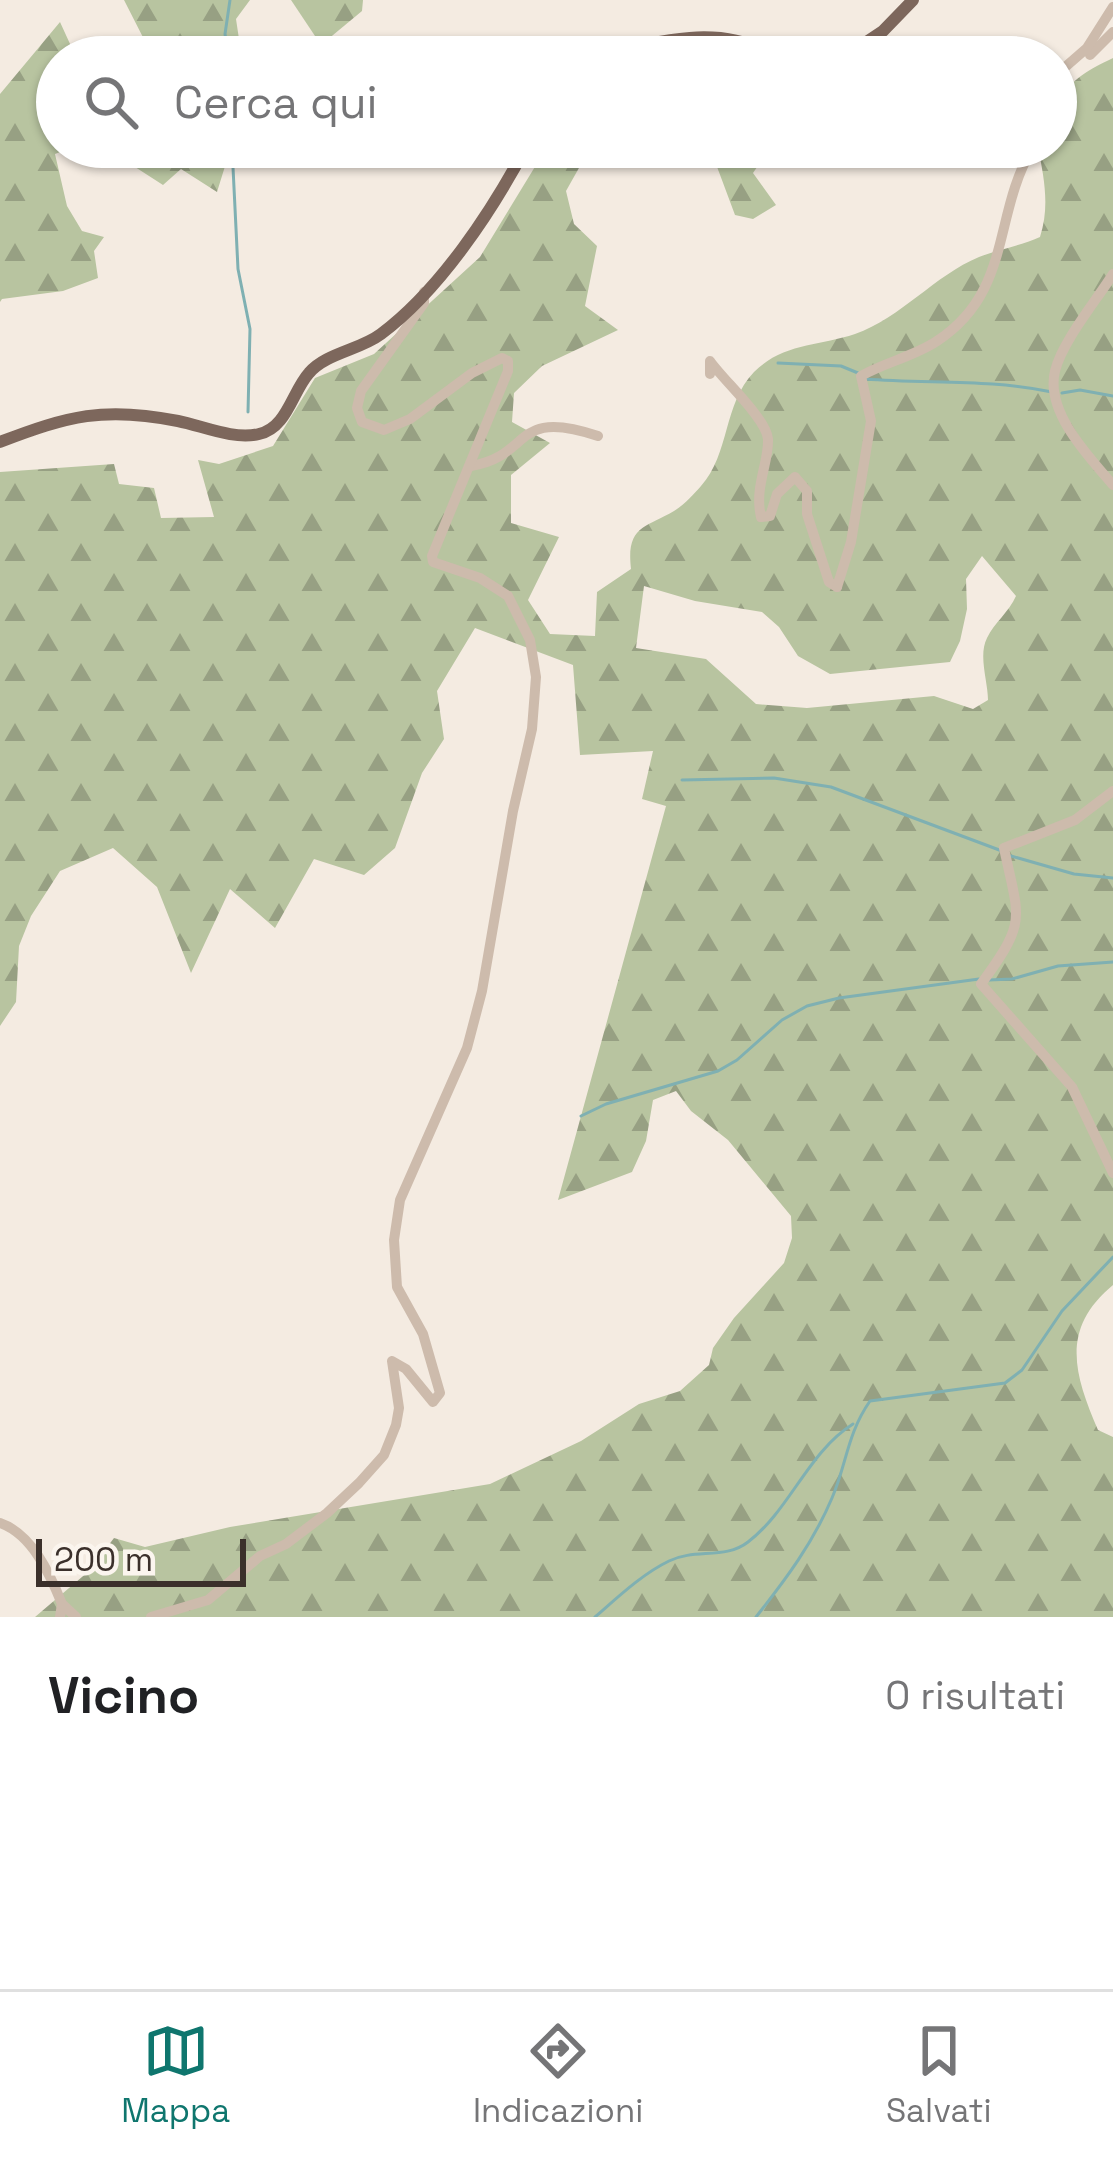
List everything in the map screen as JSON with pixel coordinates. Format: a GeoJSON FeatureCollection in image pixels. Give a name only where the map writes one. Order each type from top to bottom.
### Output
{"type":"FeatureCollection","features":[{"type":"Feature","properties":{"kind":"main road"},"geometry":{"type":"LineString","coordinates":[[878,36],[913,0]]}},
{"type":"Feature","properties":{"kind":"main road"},"geometry":{"type":"LineString","coordinates":[[0,442],[64,418],[104,412],[174,420],[242,436],[262,434],[276,426],[313,368],[380,336],[424,291],[494,206],[515,168]]}},
{"type":"Feature","properties":{"kind":"street"},"geometry":{"type":"LineString","coordinates":[[1077,57],[1113,7]]}},
{"type":"Feature","properties":{"kind":"street"},"geometry":{"type":"LineString","coordinates":[[1077,64],[1113,32]]}},
{"type":"Feature","properties":{"kind":"street"},"geometry":{"type":"LineString","coordinates":[[710,374],[710,361],[768,437],[760,475],[761,517],[770,516],[777,494],[795,477],[807,491],[807,514],[829,582],[837,587],[851,542],[871,421],[862,398],[861,376],[910,356],[970,314],[994,273],[1021,168]]}},
{"type":"Feature","properties":{"kind":"street"},"geometry":{"type":"LineString","coordinates":[[1113,274],[1062,356],[1054,383],[1068,426],[1113,485]]}},
{"type":"Feature","properties":{"kind":"street"},"geometry":{"type":"LineString","coordinates":[[151,1617],[208,1600],[260,1556],[316,1522],[359,1483],[384,1455],[396,1425],[399,1408],[392,1361],[406,1369],[433,1402],[439,1399],[423,1334],[397,1287],[394,1240],[400,1200],[467,1048],[536,707],[530,640],[513,604],[480,578],[433,562],[432,556],[508,371],[505,358],[472,373],[410,419],[384,430],[362,422],[358,413],[361,391],[424,303],[424,291]]}},
{"type":"Feature","properties":{"kind":"street"},"geometry":{"type":"LineString","coordinates":[[471,466],[489,460],[532,429],[555,424],[598,436]]}},
{"type":"Feature","properties":{"kind":"street"},"geometry":{"type":"LineString","coordinates":[[1113,791],[1075,820],[1004,848],[1019,908],[1015,932],[981,984],[1072,1088],[1113,1173]]}},
{"type":"Feature","properties":{"kind":"street"},"geometry":{"type":"LineString","coordinates":[[0,1523],[21,1534],[42,1562],[61,1610],[76,1617]]}},
{"type":"Feature","properties":{"kind":"green space"},"geometry":{"type":"Polygon","coordinates":[[[124,0],[250,0],[236,19],[239,36],[142,36],[124,0]]]}},
{"type":"Feature","properties":{"kind":"green space"},"geometry":{"type":"Polygon","coordinates":[[[291,0],[363,0],[362,11],[332,36],[315,36],[291,0]]]}},
{"type":"Feature","properties":{"kind":"green space"},"geometry":{"type":"Polygon","coordinates":[[[60,22],[66,36],[48,36],[60,22]]]}},
{"type":"Feature","properties":{"kind":"green space"},"geometry":{"type":"Polygon","coordinates":[[[36,51],[36,168],[58,168],[67,206],[82,231],[104,237],[94,251],[98,278],[63,291],[0,302],[0,94],[36,51]]]}},
{"type":"Feature","properties":{"kind":"green space"},"geometry":{"type":"Polygon","coordinates":[[[1113,58],[1113,1285],[1085,1318],[1077,1353],[1083,1390],[1098,1430],[1113,1437],[1113,1617],[35,1617],[89,1571],[114,1538],[145,1547],[230,1527],[490,1484],[581,1441],[639,1404],[680,1391],[709,1365],[713,1348],[734,1318],[784,1263],[792,1238],[791,1216],[728,1140],[691,1111],[676,1091],[653,1100],[646,1141],[632,1172],[558,1200],[666,806],[642,799],[653,751],[580,755],[573,665],[475,628],[437,691],[444,739],[422,773],[395,848],[364,875],[314,859],[275,928],[230,889],[191,973],[157,887],[113,848],[60,871],[31,916],[19,946],[16,1002],[0,1026],[0,472],[114,464],[119,484],[154,488],[161,518],[214,517],[198,460],[219,464],[273,446],[315,378],[374,354],[480,257],[534,168],[579,168],[566,191],[574,224],[597,246],[585,306],[618,330],[542,366],[514,393],[512,422],[550,443],[511,475],[511,523],[559,537],[528,600],[550,634],[595,636],[597,592],[631,569],[632,544],[640,530],[681,506],[710,473],[737,399],[754,372],[789,350],[872,327],[963,265],[1040,237],[1045,203],[1042,168],[1077,168],[1077,79],[1113,58]],[[982,556],[966,579],[967,609],[950,662],[830,674],[798,656],[779,627],[762,612],[695,601],[644,586],[636,648],[706,659],[756,704],[807,708],[934,696],[973,709],[988,700],[984,645],[1016,596],[982,556]]]}},
{"type":"Feature","properties":{"kind":"green space"},"geometry":{"type":"Polygon","coordinates":[[[137,168],[224,168],[217,192],[181,169],[163,185],[137,168]]]}},
{"type":"Feature","properties":{"kind":"green space"},"geometry":{"type":"Polygon","coordinates":[[[717,168],[756,168],[753,173],[776,205],[753,219],[735,215],[717,168]]]}},
{"type":"Feature","properties":{"kind":"waterway"},"geometry":{"type":"LineString","coordinates":[[225,36],[230,0]]}},
{"type":"Feature","properties":{"kind":"waterway"},"geometry":{"type":"LineString","coordinates":[[233,168],[238,269],[250,329],[248,412]]}},
{"type":"Feature","properties":{"kind":"waterway"},"geometry":{"type":"LineString","coordinates":[[778,363],[841,366],[858,373]]}},
{"type":"Feature","properties":{"kind":"waterway"},"geometry":{"type":"LineString","coordinates":[[865,379],[983,383],[1052,392]]}},
{"type":"Feature","properties":{"kind":"waterway"},"geometry":{"type":"LineString","coordinates":[[1062,393],[1080,390],[1113,396]]}},
{"type":"Feature","properties":{"kind":"waterway"},"geometry":{"type":"LineString","coordinates":[[682,780],[774,778],[831,787],[1002,851]]}},
{"type":"Feature","properties":{"kind":"waterway"},"geometry":{"type":"LineString","coordinates":[[1011,856],[1074,874],[1113,878]]}},
{"type":"Feature","properties":{"kind":"waterway"},"geometry":{"type":"LineString","coordinates":[[989,980],[1058,966],[1113,962]]}},
{"type":"Feature","properties":{"kind":"waterway"},"geometry":{"type":"LineString","coordinates":[[581,1116],[718,1071],[807,1006],[979,979]]}},
{"type":"Feature","properties":{"kind":"waterway"},"geometry":{"type":"LineString","coordinates":[[756,1617],[816,1530],[837,1485],[856,1425],[870,1401],[1005,1383],[1022,1370],[1062,1311],[1113,1257]]}},
{"type":"Feature","properties":{"kind":"waterway"},"geometry":{"type":"LineString","coordinates":[[595,1617],[669,1561],[730,1551],[748,1542],[776,1514],[824,1450],[853,1424]]}}]}
